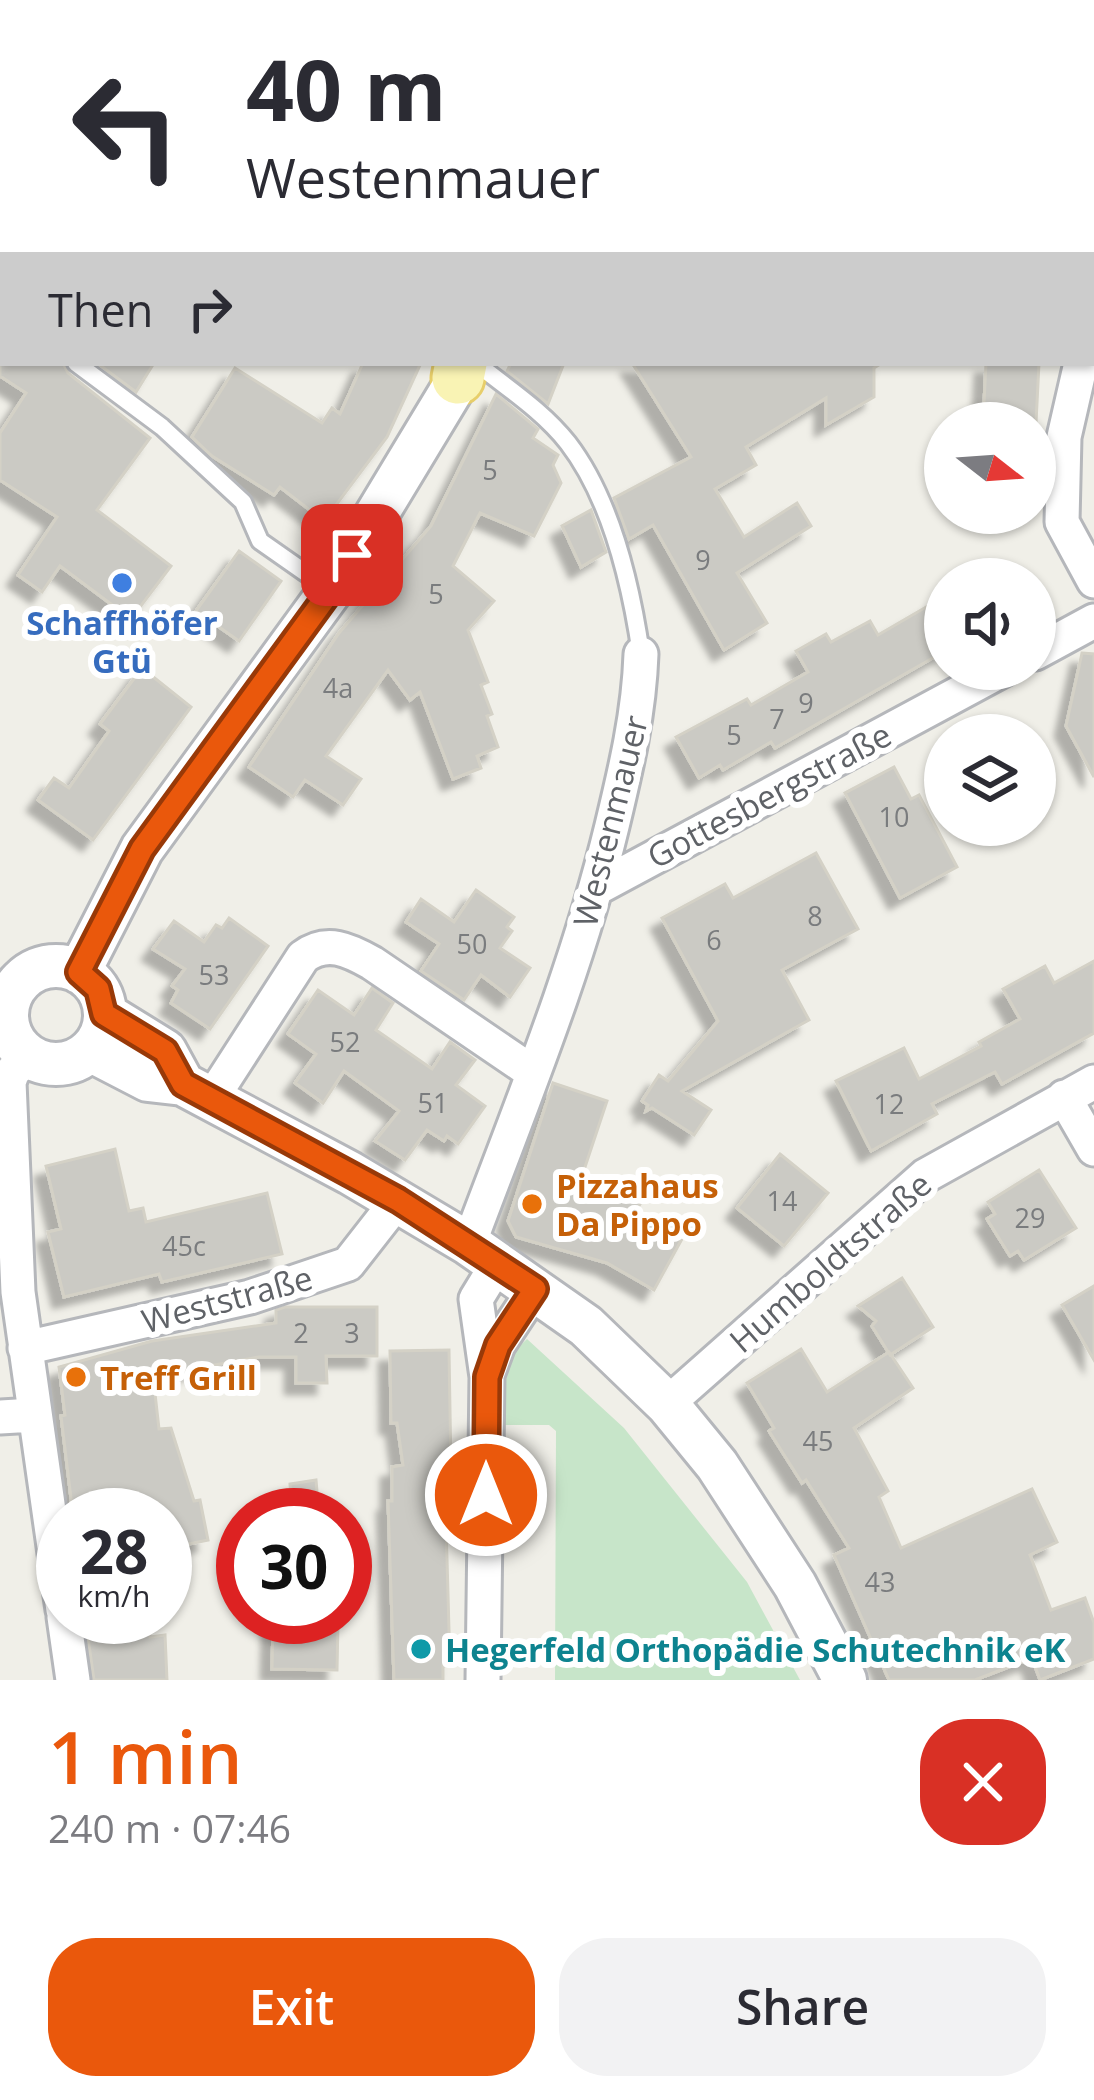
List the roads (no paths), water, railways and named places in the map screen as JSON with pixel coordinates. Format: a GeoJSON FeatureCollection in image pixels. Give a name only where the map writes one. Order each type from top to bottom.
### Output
{"type":"FeatureCollection","features":[{"type":"Feature","properties":{"kind":"street"},"geometry":{"type":"LineString","coordinates":[[1081,366],[1064,437],[1061,521],[1094,581]]}},
{"type":"Feature","properties":{"kind":"street"},"geometry":{"type":"LineString","coordinates":[[36,1496],[17,1416],[25,1348],[9,1292],[10,1035],[16,985],[61,969],[142,849],[331,590],[466,367]]}},
{"type":"Feature","properties":{"kind":"street"},"geometry":{"type":"LineString","coordinates":[[1056,641],[1094,621]]}},
{"type":"Feature","properties":{"kind":"street","name":"Westenmauer"},"geometry":{"type":"LineString","coordinates":[[484,1680],[487,1377],[476,1299],[483,1253],[532,1072],[566,992],[597,888],[632,748],[641,654]]}},
{"type":"Feature","properties":{"kind":"street","name":"Gottesbergstraße"},"geometry":{"type":"LineString","coordinates":[[597,888],[965,690]]}},
{"type":"Feature","properties":{"kind":"street"},"geometry":{"type":"LineString","coordinates":[[198,1091],[304,957],[330,947],[349,950],[372,963],[532,1072]]}},
{"type":"Feature","properties":{"kind":"street"},"geometry":{"type":"LineString","coordinates":[[10,1035],[61,1064],[77,1060],[97,1032],[98,989],[61,969]]}},
{"type":"Feature","properties":{"kind":"street"},"geometry":{"type":"LineString","coordinates":[[97,1032],[165,1051],[198,1091],[398,1200],[483,1253],[613,1348],[717,1466],[795,1585],[844,1680]]}},
{"type":"Feature","properties":{"kind":"street","name":"Humboldtstraße"},"geometry":{"type":"LineString","coordinates":[[667,1404],[925,1176],[1094,1082]]}},
{"type":"Feature","properties":{"kind":"street"},"geometry":{"type":"LineString","coordinates":[[1064,1097],[1094,1149]]}},
{"type":"Feature","properties":{"kind":"street","name":"Weststraße"},"geometry":{"type":"LineString","coordinates":[[25,1348],[250,1298],[348,1264],[398,1200]]}},
{"type":"Feature","properties":{"kind":"street"},"geometry":{"type":"LineString","coordinates":[[487,1377],[498,1345],[535,1289]]}},
{"type":"Feature","properties":{"kind":"street"},"geometry":{"type":"LineString","coordinates":[[69,1644],[74,1680]]}},
{"type":"Feature","properties":{"kind":"lane"},"geometry":{"type":"LineString","coordinates":[[80,366],[162,428],[242,502],[260,542],[331,590]]}},
{"type":"Feature","properties":{"kind":"lane","name":"Westenmauer"},"geometry":{"type":"LineString","coordinates":[[466,367],[545,417],[570,445],[604,512],[631,584],[641,654]]}},
{"type":"Feature","properties":{"kind":"place","name":"Schaffhöfer Gtü"},"geometry":{"type":"Point","coordinates":[122,583]}},
{"type":"Feature","properties":{"kind":"place","name":"Pizzahaus Da Pippo"},"geometry":{"type":"Point","coordinates":[532,1204]}},
{"type":"Feature","properties":{"kind":"place","name":"Treff Grill"},"geometry":{"type":"Point","coordinates":[76,1377]}},
{"type":"Feature","properties":{"kind":"place","name":"Hegerfeld Orthopädie Schutechnik eK"},"geometry":{"type":"Point","coordinates":[421,1649]}}]}
